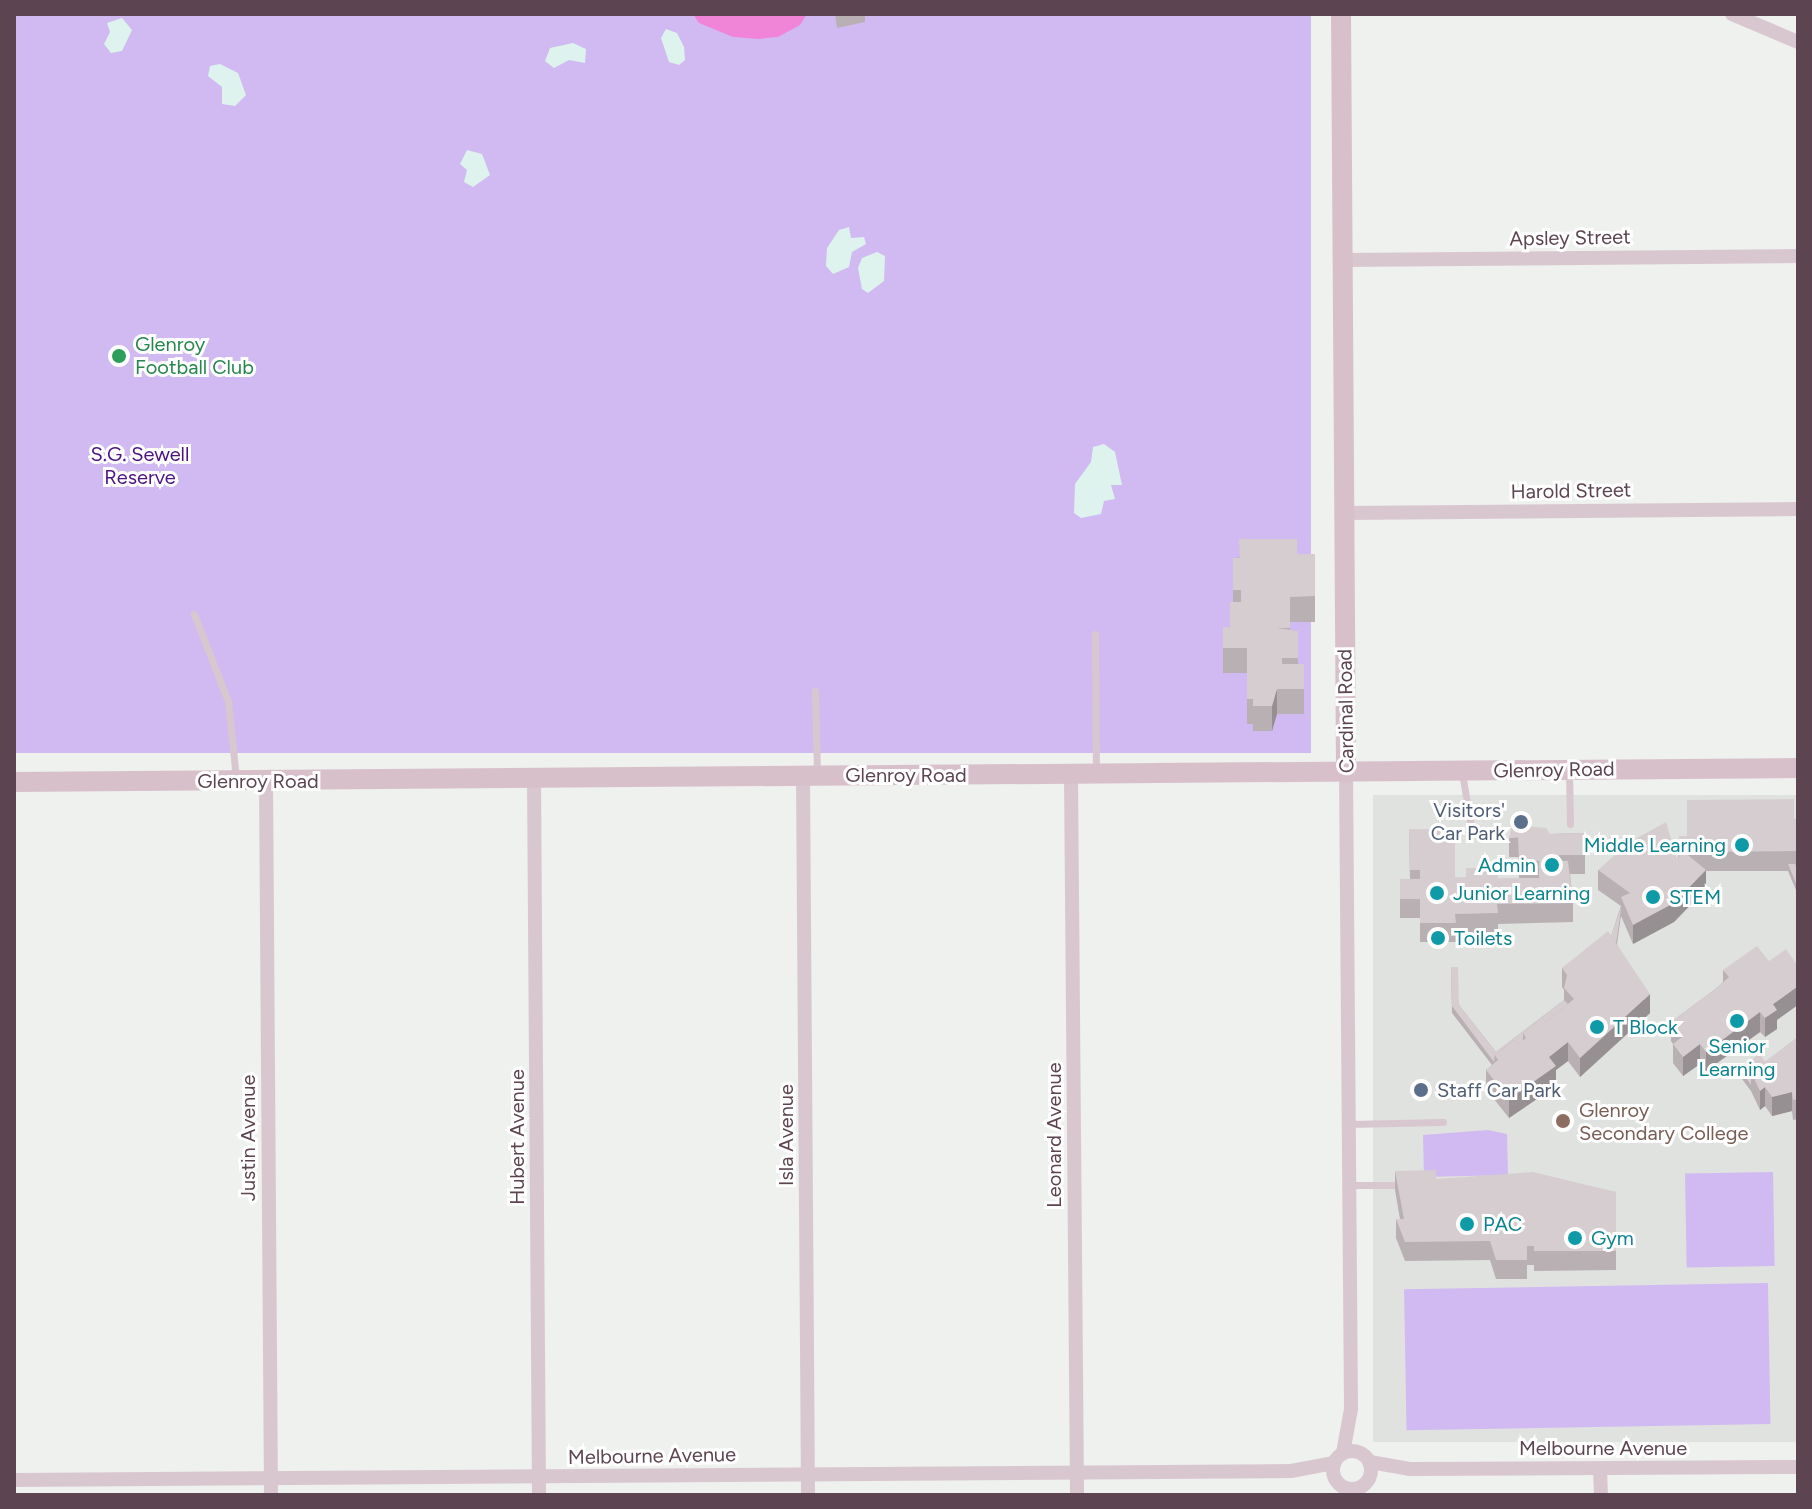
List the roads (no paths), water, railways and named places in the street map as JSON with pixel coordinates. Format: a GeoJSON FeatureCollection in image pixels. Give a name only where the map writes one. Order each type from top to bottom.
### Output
{"type":"FeatureCollection","features":[{"type":"Feature","properties":{"kind":"street","name":"Cardinal Road"},"geometry":{"type":"LineString","coordinates":[[1341,14],[1351,1409],[1339,1458],[1352,1487]]}},
{"type":"Feature","properties":{"kind":"street"},"geometry":{"type":"LineString","coordinates":[[1732,14],[1798,42]]}},
{"type":"Feature","properties":{"kind":"street","name":"Apsley Street"},"geometry":{"type":"LineString","coordinates":[[1342,260],[1798,256]]}},
{"type":"Feature","properties":{"kind":"street","name":"Harold Street"},"geometry":{"type":"LineString","coordinates":[[1344,513],[1798,509]]}},
{"type":"Feature","properties":{"kind":"street","name":"Glenroy Road"},"geometry":{"type":"LineString","coordinates":[[14,782],[1798,768]]}},
{"type":"Feature","properties":{"kind":"street","name":"Leonard Avenue"},"geometry":{"type":"LineString","coordinates":[[1071,774],[1077,1495]]}},
{"type":"Feature","properties":{"kind":"street","name":"Isla Avenue"},"geometry":{"type":"LineString","coordinates":[[808,1495],[810,776]]}},
{"type":"Feature","properties":{"kind":"street","name":"Hubert Avenue"},"geometry":{"type":"LineString","coordinates":[[534,778],[539,1495]]}},
{"type":"Feature","properties":{"kind":"street","name":"Justin Avenue"},"geometry":{"type":"LineString","coordinates":[[266,781],[271,1495]]}},
{"type":"Feature","properties":{"kind":"street","name":"Cardinal Road"},"geometry":{"type":"LineString","coordinates":[[1351,1409],[1365,1458],[1352,1487]]}},
{"type":"Feature","properties":{"kind":"street","name":"Melbourne Avenue"},"geometry":{"type":"LineString","coordinates":[[14,1480],[1291,1471],[1339,1458],[1365,1458],[1409,1469],[1798,1467]]}},
{"type":"Feature","properties":{"kind":"street"},"geometry":{"type":"LineString","coordinates":[[1600,1468],[1601,1495]]}},
{"type":"Feature","properties":{"kind":"street","name":"Melbourne Avenue"},"geometry":{"type":"LineString","coordinates":[[1291,1471],[1352,1487],[1409,1469]]}},
{"type":"Feature","properties":{"kind":"lane"},"geometry":{"type":"LineString","coordinates":[[194,614],[228,701],[237,782]]}},
{"type":"Feature","properties":{"kind":"lane"},"geometry":{"type":"LineString","coordinates":[[1095,634],[1096,774]]}},
{"type":"Feature","properties":{"kind":"lane"},"geometry":{"type":"LineString","coordinates":[[810,776],[815,691]]}},
{"type":"Feature","properties":{"kind":"lane"},"geometry":{"type":"LineString","coordinates":[[1569,770],[1570,824]]}},
{"type":"Feature","properties":{"kind":"lane"},"geometry":{"type":"LineString","coordinates":[[1461,771],[1471,826]]}},
{"type":"Feature","properties":{"kind":"lane"},"geometry":{"type":"LineString","coordinates":[[1349,1124],[1443,1122]]}},
{"type":"Feature","properties":{"kind":"lane"},"geometry":{"type":"LineString","coordinates":[[1349,1185],[1416,1184]]}},
{"type":"Feature","properties":{"kind":"place","name":"Glenroy Football Club"},"geometry":{"type":"Point","coordinates":[119,356]}},
{"type":"Feature","properties":{"kind":"place","name":"Visitors' Car Park"},"geometry":{"type":"Point","coordinates":[1521,822]}},
{"type":"Feature","properties":{"kind":"place","name":"Middle Learning"},"geometry":{"type":"Point","coordinates":[1742,845]}},
{"type":"Feature","properties":{"kind":"place","name":"Admin"},"geometry":{"type":"Point","coordinates":[1552,865]}},
{"type":"Feature","properties":{"kind":"place","name":"Junior Learning"},"geometry":{"type":"Point","coordinates":[1437,893]}},
{"type":"Feature","properties":{"kind":"place","name":"STEM"},"geometry":{"type":"Point","coordinates":[1653,897]}},
{"type":"Feature","properties":{"kind":"place","name":"Toilets"},"geometry":{"type":"Point","coordinates":[1438,938]}},
{"type":"Feature","properties":{"kind":"place","name":"Senior Learning"},"geometry":{"type":"Point","coordinates":[1737,1021]}},
{"type":"Feature","properties":{"kind":"place","name":"T Block"},"geometry":{"type":"Point","coordinates":[1597,1027]}},
{"type":"Feature","properties":{"kind":"place","name":"Staff Car Park"},"geometry":{"type":"Point","coordinates":[1421,1090]}},
{"type":"Feature","properties":{"kind":"place","name":"Glenroy Secondary College"},"geometry":{"type":"Point","coordinates":[1563,1121]}},
{"type":"Feature","properties":{"kind":"place","name":"PAC"},"geometry":{"type":"Point","coordinates":[1467,1224]}},
{"type":"Feature","properties":{"kind":"place","name":"Gym"},"geometry":{"type":"Point","coordinates":[1575,1238]}},
{"type":"Feature","properties":{"kind":"park label","name":"S.G. Sewell Reserve"},"geometry":{"type":"Point","coordinates":[140,466]}}]}
